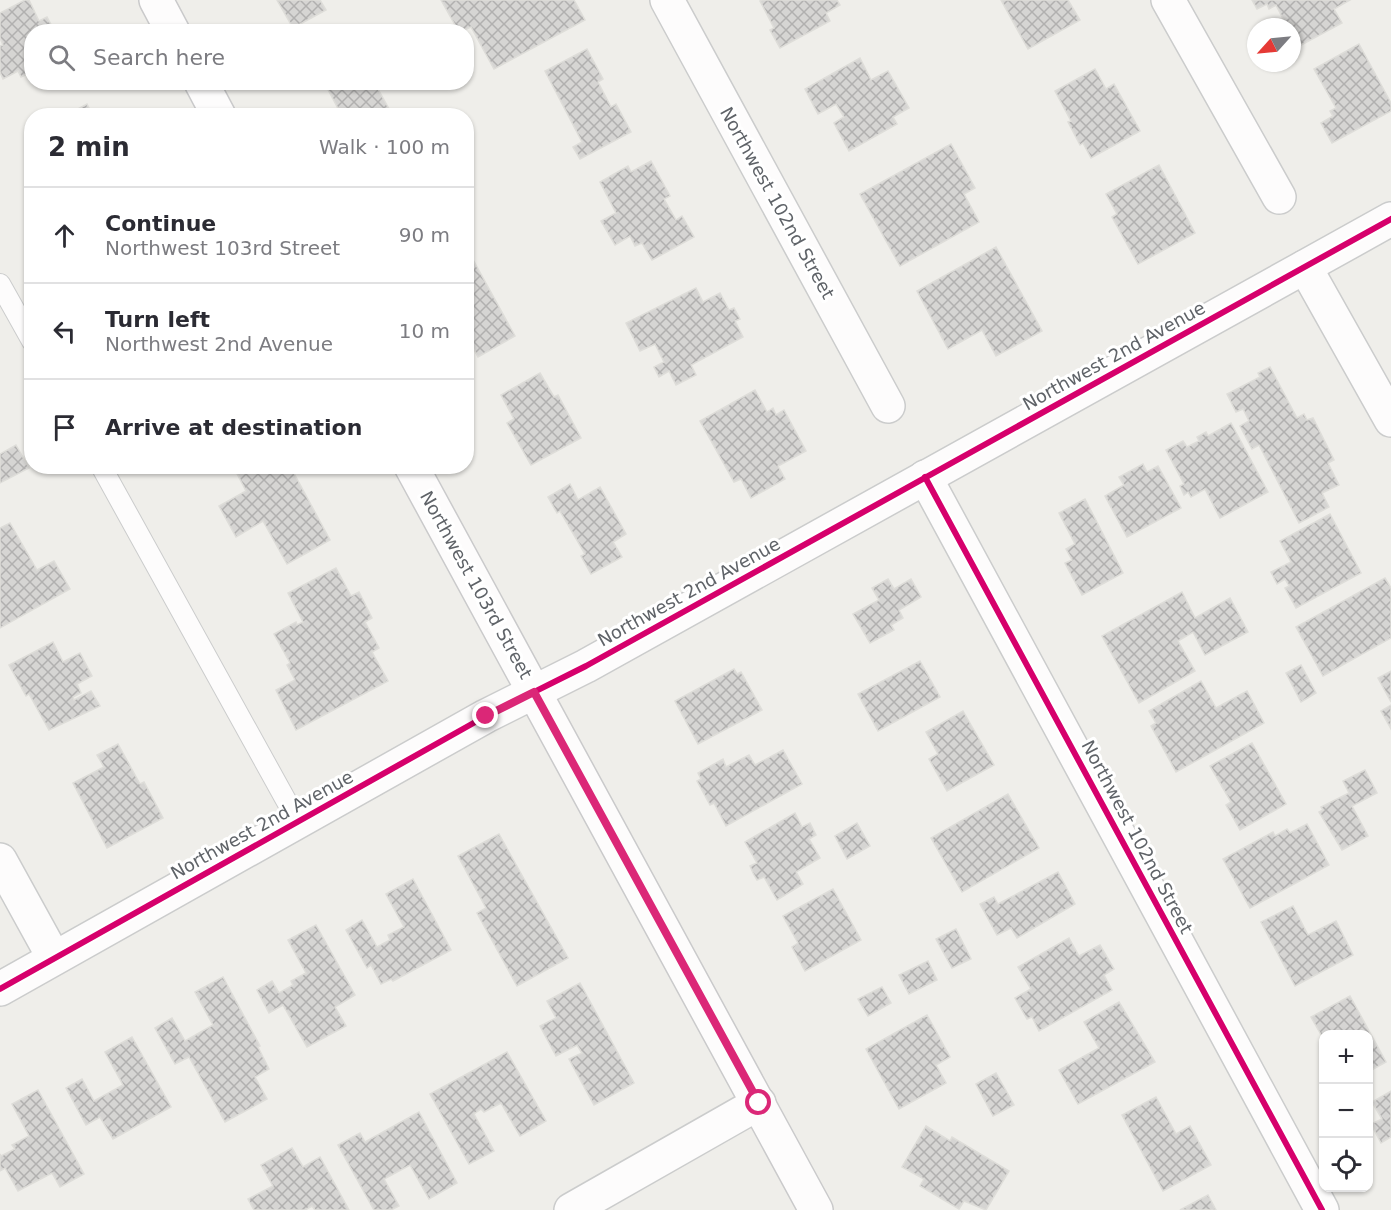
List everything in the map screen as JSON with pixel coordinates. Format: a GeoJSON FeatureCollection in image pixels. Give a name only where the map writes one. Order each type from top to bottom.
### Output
{"type":"FeatureCollection","features":[{"type":"Feature","properties":{"kind":"street"},"geometry":{"type":"LineString","coordinates":[[156,0],[169,24]]}},
{"type":"Feature","properties":{"kind":"street","name":"Northwest 102nd Street"},"geometry":{"type":"LineString","coordinates":[[667,0],[888,406]]}},
{"type":"Feature","properties":{"kind":"street"},"geometry":{"type":"LineString","coordinates":[[1168,0],[1279,197]]}},
{"type":"Feature","properties":{"kind":"street"},"geometry":{"type":"LineString","coordinates":[[205,90],[215,108]]}},
{"type":"Feature","properties":{"kind":"street","name":"Northwest 2nd Avenue"},"geometry":{"type":"LineString","coordinates":[[0,989],[1391,219]]}},
{"type":"Feature","properties":{"kind":"street"},"geometry":{"type":"LineString","coordinates":[[1305,267],[1391,420]]}},
{"type":"Feature","properties":{"kind":"street","name":"Northwest 103rd Street"},"geometry":{"type":"LineString","coordinates":[[415,474],[816,1210]]}},
{"type":"Feature","properties":{"kind":"street","name":"Northwest 102nd Street"},"geometry":{"type":"LineString","coordinates":[[925,477],[1322,1210]]}},
{"type":"Feature","properties":{"kind":"street"},"geometry":{"type":"LineString","coordinates":[[0,860],[54,958]]}},
{"type":"Feature","properties":{"kind":"street"},"geometry":{"type":"LineString","coordinates":[[571,1210],[759,1103]]}},
{"type":"Feature","properties":{"kind":"lane"},"geometry":{"type":"LineString","coordinates":[[0,284],[24,327]]}},
{"type":"Feature","properties":{"kind":"lane"},"geometry":{"type":"LineString","coordinates":[[105,474],[298,822]]}},
{"type":"Feature","properties":{"kind":"building"},"geometry":{"type":"Polygon","coordinates":[[[29,0],[39,21],[47,17],[51,24],[24,24],[24,76],[21,77],[18,71],[3,79],[0,72],[0,46],[3,45],[0,38],[0,13],[29,0]]]}},
{"type":"Feature","properties":{"kind":"building"},"geometry":{"type":"Polygon","coordinates":[[[277,0],[320,0],[326,10],[300,24],[291,24],[277,0]]]}},
{"type":"Feature","properties":{"kind":"building"},"geometry":{"type":"Polygon","coordinates":[[[441,0],[574,0],[585,20],[494,69],[474,32],[474,24],[454,24],[441,0]]]}},
{"type":"Feature","properties":{"kind":"building"},"geometry":{"type":"Polygon","coordinates":[[[837,0],[840,5],[826,13],[830,21],[780,48],[770,30],[774,28],[760,1],[837,0]]]}},
{"type":"Feature","properties":{"kind":"building"},"geometry":{"type":"Polygon","coordinates":[[[1001,0],[1068,0],[1080,20],[1028,49],[1001,0]]]}},
{"type":"Feature","properties":{"kind":"building"},"geometry":{"type":"Polygon","coordinates":[[[1252,0],[1350,0],[1334,9],[1342,23],[1301,45],[1301,18],[1282,18],[1276,5],[1269,9],[1267,4],[1257,9],[1252,0]]]}},
{"type":"Feature","properties":{"kind":"building"},"geometry":{"type":"Polygon","coordinates":[[[1359,44],[1391,103],[1391,111],[1332,143],[1321,123],[1333,116],[1330,111],[1336,108],[1314,69],[1359,44]]]}},
{"type":"Feature","properties":{"kind":"building"},"geometry":{"type":"Polygon","coordinates":[[[587,49],[603,79],[598,82],[611,107],[616,104],[631,132],[580,159],[573,147],[582,142],[545,71],[587,49]]]}},
{"type":"Feature","properties":{"kind":"building"},"geometry":{"type":"Polygon","coordinates":[[[860,58],[871,80],[888,71],[909,108],[893,117],[897,124],[849,151],[834,123],[844,117],[836,104],[818,114],[805,89],[860,58]]]}},
{"type":"Feature","properties":{"kind":"building"},"geometry":{"type":"Polygon","coordinates":[[[1095,69],[1106,89],[1114,84],[1140,131],[1091,158],[1083,143],[1080,145],[1068,122],[1071,121],[1055,91],[1095,69]]]}},
{"type":"Feature","properties":{"kind":"building"},"geometry":{"type":"Polygon","coordinates":[[[328,90],[378,90],[389,108],[338,108],[328,90]]]}},
{"type":"Feature","properties":{"kind":"building"},"geometry":{"type":"Polygon","coordinates":[[[951,144],[975,188],[964,194],[979,222],[900,266],[860,194],[951,144]]]}},
{"type":"Feature","properties":{"kind":"building"},"geometry":{"type":"Polygon","coordinates":[[[651,161],[670,196],[664,199],[676,220],[682,216],[694,237],[652,260],[642,243],[635,246],[630,236],[615,245],[601,221],[616,213],[600,182],[628,166],[631,172],[651,161]]]}},
{"type":"Feature","properties":{"kind":"building"},"geometry":{"type":"Polygon","coordinates":[[[1159,165],[1195,233],[1138,264],[1112,217],[1117,214],[1106,194],[1159,165]]]}},
{"type":"Feature","properties":{"kind":"building"},"geometry":{"type":"Polygon","coordinates":[[[996,247],[1042,331],[996,356],[982,330],[948,349],[917,291],[996,247]]]}},
{"type":"Feature","properties":{"kind":"building"},"geometry":{"type":"Polygon","coordinates":[[[474,261],[515,336],[478,357],[474,350],[474,261]]]}},
{"type":"Feature","properties":{"kind":"building"},"geometry":{"type":"Polygon","coordinates":[[[696,288],[703,302],[720,293],[729,310],[734,308],[740,319],[735,321],[743,337],[691,365],[696,375],[676,385],[669,371],[659,377],[654,367],[664,362],[655,344],[640,351],[626,323],[696,288]]]}},
{"type":"Feature","properties":{"kind":"building"},"geometry":{"type":"Polygon","coordinates":[[[1270,367],[1297,418],[1304,414],[1307,420],[1313,418],[1334,460],[1328,463],[1339,485],[1322,493],[1329,507],[1299,523],[1259,445],[1252,449],[1240,426],[1249,421],[1243,409],[1236,412],[1227,394],[1260,377],[1258,373],[1270,367]]]}},
{"type":"Feature","properties":{"kind":"building"},"geometry":{"type":"Polygon","coordinates":[[[540,373],[554,397],[558,395],[581,438],[531,465],[507,423],[514,419],[501,395],[540,373]]]}},
{"type":"Feature","properties":{"kind":"building"},"geometry":{"type":"Polygon","coordinates":[[[755,390],[767,412],[773,408],[776,415],[784,410],[806,451],[778,466],[785,479],[751,498],[741,479],[734,482],[700,421],[755,390]]]}},
{"type":"Feature","properties":{"kind":"building"},"geometry":{"type":"Polygon","coordinates":[[[1231,423],[1268,492],[1220,518],[1205,489],[1191,497],[1188,492],[1184,495],[1180,486],[1184,484],[1166,450],[1183,441],[1187,447],[1199,441],[1197,437],[1206,432],[1208,436],[1231,423]]]}},
{"type":"Feature","properties":{"kind":"building"},"geometry":{"type":"Polygon","coordinates":[[[16,445],[24,459],[24,471],[0,483],[0,454],[16,445]]]}},
{"type":"Feature","properties":{"kind":"building"},"geometry":{"type":"Polygon","coordinates":[[[1143,464],[1147,472],[1158,466],[1181,508],[1127,537],[1105,496],[1124,485],[1119,477],[1143,464]]]}},
{"type":"Feature","properties":{"kind":"building"},"geometry":{"type":"Polygon","coordinates":[[[237,474],[294,474],[330,540],[287,564],[263,521],[236,537],[219,506],[246,491],[237,474]]]}},
{"type":"Feature","properties":{"kind":"building"},"geometry":{"type":"Polygon","coordinates":[[[570,484],[578,500],[600,487],[626,534],[613,542],[622,557],[591,574],[581,556],[585,554],[560,511],[557,513],[548,497],[570,484]]]}},
{"type":"Feature","properties":{"kind":"building"},"geometry":{"type":"Polygon","coordinates":[[[1085,499],[1123,573],[1082,595],[1065,563],[1072,560],[1066,549],[1075,544],[1059,513],[1085,499]]]}},
{"type":"Feature","properties":{"kind":"building"},"geometry":{"type":"Polygon","coordinates":[[[1330,514],[1361,573],[1296,608],[1285,588],[1289,586],[1285,579],[1277,584],[1271,572],[1291,562],[1280,541],[1330,514]]]}},
{"type":"Feature","properties":{"kind":"building"},"geometry":{"type":"Polygon","coordinates":[[[10,523],[37,570],[54,561],[70,589],[0,628],[0,528],[10,523]]]}},
{"type":"Feature","properties":{"kind":"building"},"geometry":{"type":"Polygon","coordinates":[[[336,568],[351,596],[359,592],[372,618],[365,622],[379,648],[372,652],[388,681],[296,730],[276,690],[295,680],[287,665],[290,663],[274,634],[296,622],[297,625],[303,622],[288,593],[336,568]]]}},
{"type":"Feature","properties":{"kind":"building"},"geometry":{"type":"Polygon","coordinates":[[[1385,578],[1391,588],[1391,638],[1323,676],[1296,627],[1385,578]]]}},
{"type":"Feature","properties":{"kind":"building"},"geometry":{"type":"Polygon","coordinates":[[[888,579],[894,589],[911,579],[921,597],[899,610],[903,618],[891,625],[894,630],[870,643],[853,614],[879,600],[872,588],[888,579]]]}},
{"type":"Feature","properties":{"kind":"building"},"geometry":{"type":"Polygon","coordinates":[[[1182,592],[1195,618],[1230,598],[1248,632],[1205,655],[1193,632],[1178,641],[1195,671],[1139,703],[1102,636],[1182,592]]]}},
{"type":"Feature","properties":{"kind":"building"},"geometry":{"type":"Polygon","coordinates":[[[53,642],[63,662],[80,653],[92,676],[77,684],[81,693],[73,697],[74,700],[91,691],[100,706],[49,730],[29,694],[26,696],[9,665],[53,642]]]}},
{"type":"Feature","properties":{"kind":"building"},"geometry":{"type":"Polygon","coordinates":[[[920,661],[940,697],[878,731],[858,694],[920,661]]]}},
{"type":"Feature","properties":{"kind":"building"},"geometry":{"type":"Polygon","coordinates":[[[1301,665],[1316,693],[1301,702],[1286,673],[1301,665]]]}},
{"type":"Feature","properties":{"kind":"building"},"geometry":{"type":"Polygon","coordinates":[[[734,669],[737,674],[741,672],[762,710],[698,744],[675,701],[734,669]]]}},
{"type":"Feature","properties":{"kind":"building"},"geometry":{"type":"Polygon","coordinates":[[[1391,671],[1391,702],[1378,678],[1391,671]]]}},
{"type":"Feature","properties":{"kind":"building"},"geometry":{"type":"Polygon","coordinates":[[[1201,681],[1216,708],[1247,691],[1264,723],[1176,772],[1151,726],[1156,723],[1149,711],[1201,681]]]}},
{"type":"Feature","properties":{"kind":"building"},"geometry":{"type":"Polygon","coordinates":[[[1391,705],[1391,729],[1381,711],[1391,705]]]}},
{"type":"Feature","properties":{"kind":"building"},"geometry":{"type":"Polygon","coordinates":[[[963,711],[994,765],[947,791],[929,759],[938,754],[926,732],[963,711]]]}},
{"type":"Feature","properties":{"kind":"building"},"geometry":{"type":"Polygon","coordinates":[[[1252,743],[1286,804],[1240,830],[1226,805],[1231,802],[1210,766],[1252,743]]]}},
{"type":"Feature","properties":{"kind":"building"},"geometry":{"type":"Polygon","coordinates":[[[118,744],[140,784],[144,782],[163,818],[107,848],[73,783],[104,767],[97,755],[118,744]]]}},
{"type":"Feature","properties":{"kind":"building"},"geometry":{"type":"Polygon","coordinates":[[[783,750],[802,784],[726,826],[714,803],[710,805],[697,781],[701,779],[698,773],[723,759],[726,767],[749,755],[755,765],[783,750]]]}},
{"type":"Feature","properties":{"kind":"building"},"geometry":{"type":"Polygon","coordinates":[[[1365,770],[1377,793],[1352,806],[1368,836],[1342,850],[1319,812],[1323,810],[1321,807],[1349,793],[1343,781],[1365,770]]]}},
{"type":"Feature","properties":{"kind":"building"},"geometry":{"type":"Polygon","coordinates":[[[1008,794],[1039,848],[962,892],[931,838],[1008,794]]]}},
{"type":"Feature","properties":{"kind":"building"},"geometry":{"type":"Polygon","coordinates":[[[795,813],[802,827],[810,823],[816,835],[809,839],[820,858],[796,872],[803,884],[777,900],[764,877],[757,880],[753,873],[750,866],[757,863],[745,842],[795,813]]]}},
{"type":"Feature","properties":{"kind":"building"},"geometry":{"type":"Polygon","coordinates":[[[857,823],[870,846],[847,859],[835,836],[857,823]]]}},
{"type":"Feature","properties":{"kind":"building"},"geometry":{"type":"Polygon","coordinates":[[[1307,824],[1329,865],[1250,908],[1223,859],[1273,832],[1275,836],[1287,829],[1290,833],[1307,824]]]}},
{"type":"Feature","properties":{"kind":"building"},"geometry":{"type":"Polygon","coordinates":[[[499,834],[568,958],[517,986],[477,913],[486,908],[458,856],[499,834]]]}},
{"type":"Feature","properties":{"kind":"building"},"geometry":{"type":"Polygon","coordinates":[[[1058,872],[1075,904],[1017,938],[1011,928],[997,935],[980,904],[994,897],[998,904],[1058,872]]]}},
{"type":"Feature","properties":{"kind":"building"},"geometry":{"type":"Polygon","coordinates":[[[413,879],[451,950],[393,981],[391,979],[381,984],[371,965],[367,968],[346,930],[362,920],[377,947],[390,940],[388,935],[404,927],[386,894],[413,879]]]}},
{"type":"Feature","properties":{"kind":"building"},"geometry":{"type":"Polygon","coordinates":[[[833,889],[861,940],[805,971],[792,947],[798,943],[783,916],[833,889]]]}},
{"type":"Feature","properties":{"kind":"building"},"geometry":{"type":"Polygon","coordinates":[[[1293,906],[1308,935],[1336,921],[1353,955],[1295,986],[1261,922],[1293,906]]]}},
{"type":"Feature","properties":{"kind":"building"},"geometry":{"type":"Polygon","coordinates":[[[316,925],[355,995],[335,1007],[346,1026],[307,1047],[283,1005],[269,1013],[257,990],[272,981],[279,993],[293,985],[291,981],[306,973],[288,940],[316,925]]]}},
{"type":"Feature","properties":{"kind":"building"},"geometry":{"type":"Polygon","coordinates":[[[956,929],[971,959],[952,968],[936,939],[956,929]]]}},
{"type":"Feature","properties":{"kind":"building"},"geometry":{"type":"Polygon","coordinates":[[[1069,938],[1079,956],[1100,945],[1114,969],[1104,975],[1112,990],[1039,1031],[1032,1017],[1027,1019],[1015,998],[1031,989],[1018,967],[1069,938]]]}},
{"type":"Feature","properties":{"kind":"building"},"geometry":{"type":"Polygon","coordinates":[[[928,961],[937,980],[909,994],[899,975],[928,961]]]}},
{"type":"Feature","properties":{"kind":"building"},"geometry":{"type":"Polygon","coordinates":[[[223,977],[260,1046],[258,1047],[269,1069],[255,1077],[267,1099],[225,1122],[189,1057],[175,1064],[155,1028],[172,1018],[185,1041],[213,1025],[195,992],[223,977]]]}},
{"type":"Feature","properties":{"kind":"building"},"geometry":{"type":"Polygon","coordinates":[[[580,983],[634,1083],[594,1105],[569,1059],[582,1053],[577,1045],[556,1056],[540,1026],[556,1018],[547,1001],[580,983]]]}},
{"type":"Feature","properties":{"kind":"building"},"geometry":{"type":"Polygon","coordinates":[[[882,987],[891,1003],[868,1016],[858,999],[882,987]]]}},
{"type":"Feature","properties":{"kind":"building"},"geometry":{"type":"Polygon","coordinates":[[[1350,996],[1369,1030],[1319,1031],[1311,1017],[1350,996]]]}},
{"type":"Feature","properties":{"kind":"building"},"geometry":{"type":"Polygon","coordinates":[[[1119,1002],[1155,1062],[1078,1104],[1059,1070],[1099,1048],[1084,1022],[1119,1002]]]}},
{"type":"Feature","properties":{"kind":"building"},"geometry":{"type":"Polygon","coordinates":[[[927,1015],[950,1057],[936,1065],[946,1083],[899,1109],[866,1049],[927,1015]]]}},
{"type":"Feature","properties":{"kind":"building"},"geometry":{"type":"Polygon","coordinates":[[[132,1037],[171,1107],[113,1139],[100,1117],[86,1125],[66,1088],[82,1079],[94,1101],[123,1085],[105,1052],[132,1037]]]}},
{"type":"Feature","properties":{"kind":"building"},"geometry":{"type":"Polygon","coordinates":[[[1373,1038],[1386,1062],[1373,1069],[1373,1038]]]}},
{"type":"Feature","properties":{"kind":"building"},"geometry":{"type":"Polygon","coordinates":[[[507,1052],[546,1121],[520,1136],[501,1103],[484,1112],[481,1109],[474,1114],[494,1151],[469,1164],[430,1094],[507,1052]]]}},
{"type":"Feature","properties":{"kind":"building"},"geometry":{"type":"Polygon","coordinates":[[[996,1073],[1014,1105],[993,1116],[976,1084],[996,1073]]]}},
{"type":"Feature","properties":{"kind":"building"},"geometry":{"type":"Polygon","coordinates":[[[38,1090],[84,1174],[60,1187],[52,1173],[18,1191],[5,1168],[0,1171],[0,1154],[1,1156],[15,1149],[12,1145],[29,1136],[12,1104],[38,1090]]]}},
{"type":"Feature","properties":{"kind":"building"},"geometry":{"type":"Polygon","coordinates":[[[1391,1091],[1391,1137],[1381,1143],[1373,1123],[1382,1119],[1373,1101],[1391,1091]]]}},
{"type":"Feature","properties":{"kind":"building"},"geometry":{"type":"Polygon","coordinates":[[[1156,1097],[1176,1134],[1190,1126],[1211,1165],[1163,1191],[1122,1115],[1156,1097]]]}},
{"type":"Feature","properties":{"kind":"building"},"geometry":{"type":"Polygon","coordinates":[[[419,1112],[457,1183],[429,1199],[410,1165],[384,1179],[399,1206],[391,1210],[374,1210],[338,1145],[360,1133],[365,1142],[419,1112]]]}},
{"type":"Feature","properties":{"kind":"building"},"geometry":{"type":"Polygon","coordinates":[[[926,1126],[950,1141],[952,1137],[1009,1171],[986,1210],[964,1201],[959,1209],[920,1186],[924,1179],[902,1167],[926,1126]]]}},
{"type":"Feature","properties":{"kind":"building"},"geometry":{"type":"Polygon","coordinates":[[[292,1148],[303,1167],[320,1157],[349,1210],[315,1210],[312,1206],[305,1210],[254,1210],[248,1199],[273,1186],[261,1165],[292,1148]]]}},
{"type":"Feature","properties":{"kind":"building"},"geometry":{"type":"Polygon","coordinates":[[[1208,1195],[1216,1210],[1180,1210],[1208,1195]]]}},
{"type":"Feature","properties":{"kind":"cycle path"},"geometry":{"type":"LineString","coordinates":[[0,989],[486,716],[586,666],[1391,219]]}},
{"type":"Feature","properties":{"kind":"cycle path"},"geometry":{"type":"LineString","coordinates":[[925,477],[1322,1210]]}},
{"type":"Feature","properties":{"kind":"route"},"geometry":{"type":"LineString","coordinates":[[486,716],[534,692],[759,1103]]}}]}
